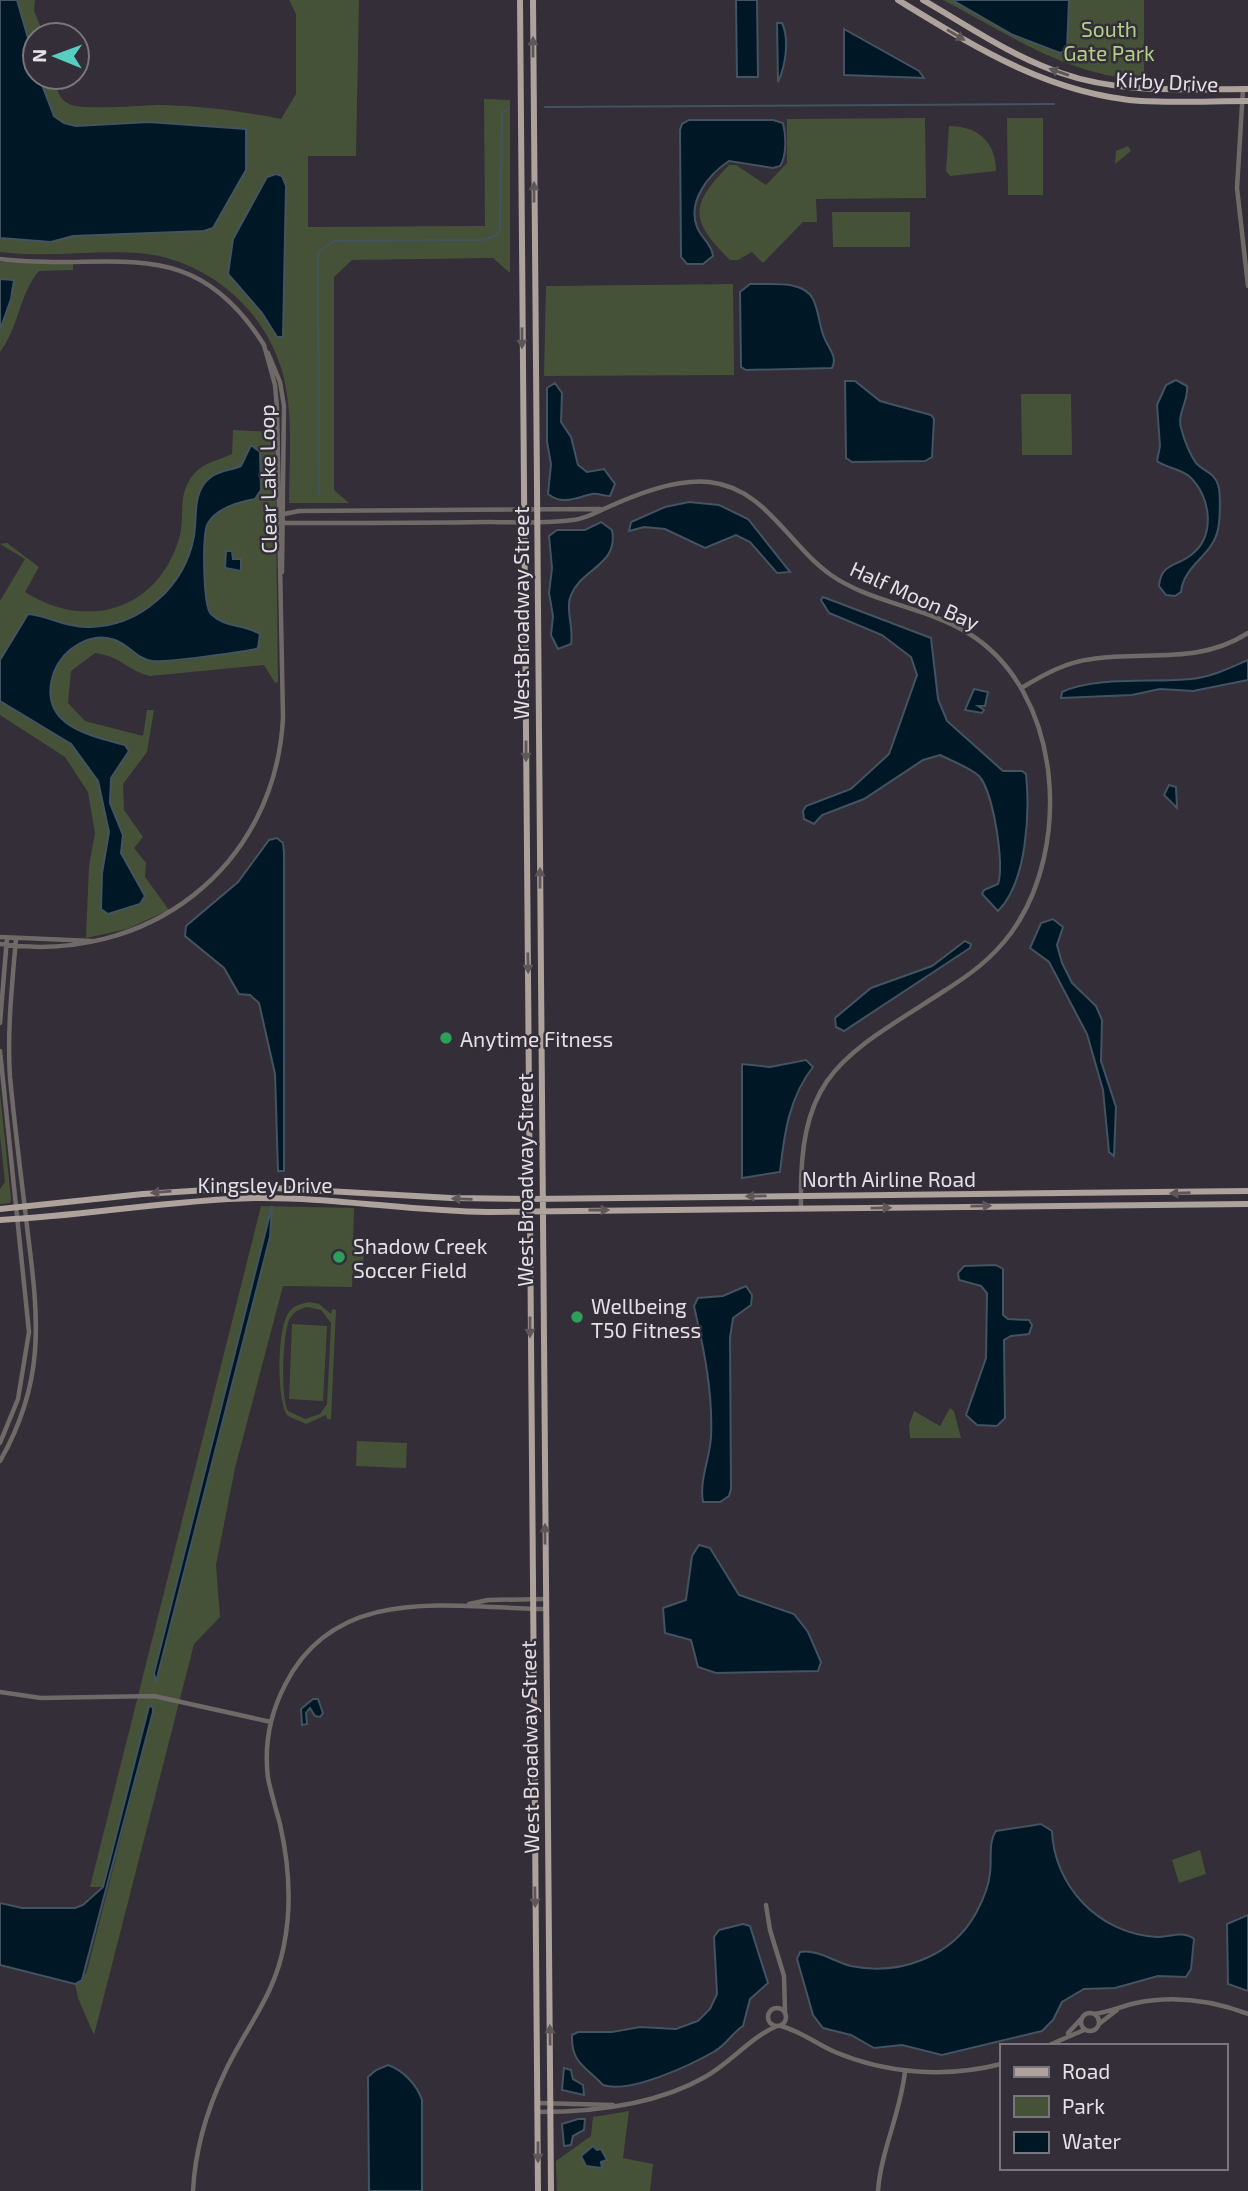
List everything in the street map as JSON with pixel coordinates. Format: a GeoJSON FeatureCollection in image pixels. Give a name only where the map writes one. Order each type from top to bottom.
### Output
{"type":"FeatureCollection","features":[{"type":"Feature","properties":{"kind":"main road","name":"West Broadway Street"},"geometry":{"type":"LineString","coordinates":[[520,0],[531,1599],[538,2112]]}},
{"type":"Feature","properties":{"kind":"main road","name":"West Broadway Street"},"geometry":{"type":"LineString","coordinates":[[533,0],[551,2191]]}},
{"type":"Feature","properties":{"kind":"main road","name":"Kirby Drive"},"geometry":{"type":"LineString","coordinates":[[898,0],[1000,61],[1078,90],[1140,100],[1245,101]]}},
{"type":"Feature","properties":{"kind":"main road","name":"Kirby Drive"},"geometry":{"type":"LineString","coordinates":[[923,0],[1012,53],[1081,79],[1108,85],[1172,89],[1246,89]]}},
{"type":"Feature","properties":{"kind":"main road"},"geometry":{"type":"LineString","coordinates":[[1078,90],[1081,79]]}},
{"type":"Feature","properties":{"kind":"main road"},"geometry":{"type":"LineString","coordinates":[[523,448],[532,442],[536,412]]}},
{"type":"Feature","properties":{"kind":"main road"},"geometry":{"type":"LineString","coordinates":[[256,1187],[256,1198]]}},
{"type":"Feature","properties":{"kind":"main road","name":"Kingsley Drive"},"geometry":{"type":"LineString","coordinates":[[0,1209],[182,1190],[256,1187],[451,1198],[530,1199]]}},
{"type":"Feature","properties":{"kind":"main road"},"geometry":{"type":"LineString","coordinates":[[182,1190],[183,1202]]}},
{"type":"Feature","properties":{"kind":"main road"},"geometry":{"type":"LineString","coordinates":[[363,1202],[364,1191]]}},
{"type":"Feature","properties":{"kind":"main road","name":"North Airline Road"},"geometry":{"type":"LineString","coordinates":[[530,1199],[1248,1191]]}},
{"type":"Feature","properties":{"kind":"main road"},"geometry":{"type":"LineString","coordinates":[[695,1197],[696,1209]]}},
{"type":"Feature","properties":{"kind":"main road","name":"Kingsley Drive"},"geometry":{"type":"LineString","coordinates":[[0,1220],[183,1202],[256,1198],[363,1202],[450,1211],[530,1210]]}},
{"type":"Feature","properties":{"kind":"main road","name":"North Airline Road"},"geometry":{"type":"LineString","coordinates":[[530,1210],[1248,1205]]}},
{"type":"Feature","properties":{"kind":"main road"},"geometry":{"type":"LineString","coordinates":[[530,1260],[535,1292],[543,1296]]}},
{"type":"Feature","properties":{"kind":"main road"},"geometry":{"type":"LineString","coordinates":[[538,2112],[538,2191]]}},
{"type":"Feature","properties":{"kind":"street"},"geometry":{"type":"LineString","coordinates":[[1246,89],[1237,188],[1248,286]]}},
{"type":"Feature","properties":{"kind":"street","name":"Clear Lake Loop"},"geometry":{"type":"LineString","coordinates":[[0,259],[38,262],[127,260],[163,264],[213,287],[238,309],[264,345],[276,370],[284,406],[285,523],[282,575]]}},
{"type":"Feature","properties":{"kind":"street","name":"Clear Lake Loop"},"geometry":{"type":"LineString","coordinates":[[16,943],[65,947],[150,924],[201,890],[232,859],[256,823],[274,778],[283,718],[277,408],[275,385],[264,345]]}},
{"type":"Feature","properties":{"kind":"street","name":"Half Moon Bay"},"geometry":{"type":"LineString","coordinates":[[285,523],[578,520],[687,481],[712,483],[741,491],[766,509],[800,550],[833,577],[969,633],[1002,659],[1023,687],[1041,730],[1048,770],[1046,837],[1042,866],[1032,894],[1012,931],[985,962],[863,1043],[838,1065],[817,1097],[805,1129],[801,1158],[801,1209]]}},
{"type":"Feature","properties":{"kind":"street","name":"Half Moon Bay"},"geometry":{"type":"LineString","coordinates":[[278,517],[299,511],[605,509]]}},
{"type":"Feature","properties":{"kind":"street"},"geometry":{"type":"LineString","coordinates":[[475,511],[475,522]]}},
{"type":"Feature","properties":{"kind":"street"},"geometry":{"type":"LineString","coordinates":[[278,517],[285,523]]}},
{"type":"Feature","properties":{"kind":"street"},"geometry":{"type":"LineString","coordinates":[[1023,687],[1074,662],[1101,658],[1191,656],[1215,650],[1248,633]]}},
{"type":"Feature","properties":{"kind":"street"},"geometry":{"type":"LineString","coordinates":[[0,937],[16,943]]}},
{"type":"Feature","properties":{"kind":"street"},"geometry":{"type":"LineString","coordinates":[[0,1023],[3,945],[7,938]]}},
{"type":"Feature","properties":{"kind":"street"},"geometry":{"type":"LineString","coordinates":[[3,945],[16,943]]}},
{"type":"Feature","properties":{"kind":"street"},"geometry":{"type":"LineString","coordinates":[[0,1461],[23,1415],[36,1359],[37,1306],[10,1076],[9,1014],[16,943]]}},
{"type":"Feature","properties":{"kind":"street"},"geometry":{"type":"LineString","coordinates":[[0,1051],[29,1315],[27,1354],[18,1399],[0,1443]]}},
{"type":"Feature","properties":{"kind":"street"},"geometry":{"type":"LineString","coordinates":[[468,1605],[488,1600],[545,1599]]}},
{"type":"Feature","properties":{"kind":"street"},"geometry":{"type":"LineString","coordinates":[[193,2191],[202,2130],[225,2073],[262,2010],[284,1947],[289,1892],[285,1846],[268,1777],[271,1722],[281,1692],[299,1662],[312,1647],[344,1624],[390,1608],[468,1605],[493,1609],[545,1609]]}},
{"type":"Feature","properties":{"kind":"street"},"geometry":{"type":"LineString","coordinates":[[0,1692],[41,1698],[154,1696],[271,1722]]}},
{"type":"Feature","properties":{"kind":"street"},"geometry":{"type":"LineString","coordinates":[[538,2112],[584,2112],[661,2095],[703,2079],[732,2061],[760,2036],[778,2026],[786,2015],[784,1990],[766,1905]]}},
{"type":"Feature","properties":{"kind":"street"},"geometry":{"type":"LineString","coordinates":[[760,2036],[768,2014],[775,2008],[784,1990]]}},
{"type":"Feature","properties":{"kind":"street"},"geometry":{"type":"LineString","coordinates":[[1065,2036],[1088,2013],[1180,1998],[1221,2004],[1248,2014]]}},
{"type":"Feature","properties":{"kind":"street"},"geometry":{"type":"LineString","coordinates":[[775,2008],[786,2015],[800,2034]]}},
{"type":"Feature","properties":{"kind":"street"},"geometry":{"type":"LineString","coordinates":[[1050,2044],[1065,2036],[1085,2030],[1093,2031],[1121,2008]]}},
{"type":"Feature","properties":{"kind":"street"},"geometry":{"type":"LineString","coordinates":[[1094,2014],[1099,2024]]}},
{"type":"Feature","properties":{"kind":"street"},"geometry":{"type":"LineString","coordinates":[[1081,2019],[1085,2030]]}},
{"type":"Feature","properties":{"kind":"street"},"geometry":{"type":"LineString","coordinates":[[768,2020],[844,2055],[905,2071],[965,2071],[1000,2064]]}},
{"type":"Feature","properties":{"kind":"street"},"geometry":{"type":"LineString","coordinates":[[878,2191],[883,2160],[900,2104],[905,2071]]}},
{"type":"Feature","properties":{"kind":"street"},"geometry":{"type":"LineString","coordinates":[[537,2103],[617,2105]]}},
{"type":"Feature","properties":{"kind":"green space"},"geometry":{"type":"Polygon","coordinates":[[[0,0],[35,0],[34,11],[38,21],[21,21],[21,91],[58,91],[66,102],[76,106],[192,106],[281,119],[296,94],[296,14],[289,0],[359,0],[356,156],[308,156],[308,227],[485,226],[484,99],[510,100],[510,273],[493,258],[352,260],[334,277],[334,490],[349,503],[289,503],[289,420],[282,371],[261,326],[228,290],[186,265],[138,253],[0,252],[0,0]]]}},
{"type":"Feature","properties":{"kind":"green space","name":"South Gate Park"},"geometry":{"type":"Polygon","coordinates":[[[943,0],[1144,0],[1144,79],[1117,77],[1065,62],[1040,52],[943,0]]]}},
{"type":"Feature","properties":{"kind":"green space"},"geometry":{"type":"Polygon","coordinates":[[[925,118],[926,198],[816,199],[817,222],[803,222],[763,263],[752,252],[738,260],[730,260],[701,223],[701,202],[729,165],[736,165],[766,185],[787,163],[787,119],[925,118]]]}},
{"type":"Feature","properties":{"kind":"green space"},"geometry":{"type":"Polygon","coordinates":[[[1007,118],[1043,118],[1043,195],[1008,195],[1007,118]]]}},
{"type":"Feature","properties":{"kind":"green space"},"geometry":{"type":"Polygon","coordinates":[[[949,126],[969,129],[983,138],[993,152],[996,171],[950,176],[946,171],[949,126]]]}},
{"type":"Feature","properties":{"kind":"green space"},"geometry":{"type":"Polygon","coordinates":[[[1128,146],[1131,151],[1115,164],[1116,151],[1128,146]]]}},
{"type":"Feature","properties":{"kind":"green space"},"geometry":{"type":"Polygon","coordinates":[[[832,212],[910,212],[910,247],[833,247],[832,212]]]}},
{"type":"Feature","properties":{"kind":"green space"},"geometry":{"type":"Polygon","coordinates":[[[0,262],[73,264],[73,270],[39,271],[27,290],[0,352],[0,262]]]}},
{"type":"Feature","properties":{"kind":"green space"},"geometry":{"type":"Polygon","coordinates":[[[733,284],[734,375],[544,376],[546,286],[733,284]]]}},
{"type":"Feature","properties":{"kind":"green space"},"geometry":{"type":"Polygon","coordinates":[[[1021,394],[1071,394],[1072,455],[1022,455],[1021,394]]]}},
{"type":"Feature","properties":{"kind":"green space"},"geometry":{"type":"Polygon","coordinates":[[[233,430],[271,432],[275,436],[278,682],[275,683],[264,665],[150,676],[112,657],[95,653],[71,671],[68,703],[85,721],[143,736],[147,710],[154,710],[147,752],[123,784],[124,810],[143,837],[134,848],[146,863],[145,877],[169,910],[127,929],[86,938],[89,866],[95,833],[88,792],[65,757],[0,715],[0,601],[25,559],[0,544],[7,543],[39,567],[25,592],[48,604],[72,610],[95,611],[117,607],[137,598],[169,564],[179,539],[184,495],[189,481],[203,466],[232,454],[233,430]]]}},
{"type":"Feature","properties":{"kind":"green space"},"geometry":{"type":"Polygon","coordinates":[[[0,1093],[11,1199],[10,1203],[0,1204],[0,1189],[5,1182],[0,1135],[0,1093]]]}},
{"type":"Feature","properties":{"kind":"green space"},"geometry":{"type":"Polygon","coordinates":[[[261,1206],[354,1208],[353,1246],[364,1247],[363,1271],[353,1270],[352,1287],[283,1286],[235,1468],[216,1565],[220,1617],[194,1644],[94,2035],[75,1984],[82,1980],[87,1971],[153,1712],[149,1706],[103,1887],[90,1887],[261,1206]]]}},
{"type":"Feature","properties":{"kind":"green space"},"geometry":{"type":"Polygon","coordinates":[[[309,1302],[319,1304],[331,1314],[332,1309],[336,1310],[331,1419],[327,1419],[326,1415],[306,1424],[288,1416],[284,1408],[280,1381],[280,1348],[289,1312],[298,1305],[309,1302]],[[307,1307],[294,1313],[289,1320],[285,1339],[283,1380],[286,1404],[288,1411],[305,1419],[320,1414],[327,1404],[331,1323],[321,1310],[307,1307]]]}},
{"type":"Feature","properties":{"kind":"green space"},"geometry":{"type":"Polygon","coordinates":[[[292,1324],[327,1326],[323,1401],[289,1399],[292,1324]]]}},
{"type":"Feature","properties":{"kind":"green space"},"geometry":{"type":"Polygon","coordinates":[[[950,1408],[954,1411],[961,1438],[910,1438],[909,1425],[914,1411],[940,1426],[950,1408]]]}},
{"type":"Feature","properties":{"kind":"green space"},"geometry":{"type":"Polygon","coordinates":[[[357,1441],[407,1443],[406,1468],[356,1466],[357,1441]]]}},
{"type":"Feature","properties":{"kind":"green space"},"geometry":{"type":"Polygon","coordinates":[[[1200,1850],[1206,1874],[1179,1883],[1172,1860],[1200,1850]]]}},
{"type":"Feature","properties":{"kind":"green space"},"geometry":{"type":"Polygon","coordinates":[[[629,2111],[623,2158],[653,2164],[650,2191],[557,2191],[556,2161],[591,2136],[593,2117],[629,2111]]]}},
{"type":"Feature","properties":{"kind":"water"},"geometry":{"type":"Polygon","coordinates":[[[0,0],[17,0],[23,21],[21,91],[44,91],[54,116],[64,123],[76,126],[149,122],[246,129],[246,170],[213,228],[204,231],[73,236],[51,242],[0,238],[0,0]]]}},
{"type":"Feature","properties":{"kind":"water"},"geometry":{"type":"Polygon","coordinates":[[[736,0],[757,0],[758,77],[737,77],[736,0]]]}},
{"type":"Feature","properties":{"kind":"water"},"geometry":{"type":"Polygon","coordinates":[[[952,0],[1069,0],[1067,50],[1060,53],[1013,35],[952,0]]]}},
{"type":"Feature","properties":{"kind":"water"},"geometry":{"type":"Polygon","coordinates":[[[777,23],[782,23],[786,45],[783,69],[778,82],[777,23]]]}},
{"type":"Feature","properties":{"kind":"water"},"geometry":{"type":"Polygon","coordinates":[[[844,29],[919,71],[924,78],[844,75],[844,29]]]}},
{"type":"Feature","properties":{"kind":"water"},"geometry":{"type":"Polygon","coordinates":[[[689,120],[773,120],[783,123],[785,133],[785,151],[780,166],[773,168],[729,161],[707,181],[697,198],[695,208],[697,227],[711,248],[713,256],[703,264],[687,264],[681,257],[680,130],[682,124],[689,120]]]}},
{"type":"Feature","properties":{"kind":"water"},"geometry":{"type":"Polygon","coordinates":[[[276,174],[282,176],[286,186],[283,337],[277,337],[262,313],[228,274],[233,239],[267,177],[276,174]]]}},
{"type":"Feature","properties":{"kind":"water"},"geometry":{"type":"Polygon","coordinates":[[[0,279],[14,280],[11,299],[0,330],[0,279]]]}},
{"type":"Feature","properties":{"kind":"water"},"geometry":{"type":"Polygon","coordinates":[[[750,284],[785,284],[802,288],[808,293],[815,304],[822,332],[833,356],[832,368],[746,370],[741,367],[740,292],[750,284]]]}},
{"type":"Feature","properties":{"kind":"water"},"geometry":{"type":"Polygon","coordinates":[[[1176,380],[1187,386],[1180,422],[1184,437],[1196,463],[1216,481],[1220,507],[1219,525],[1211,546],[1187,574],[1181,592],[1175,596],[1166,595],[1159,586],[1160,579],[1166,569],[1191,555],[1199,547],[1204,538],[1208,516],[1203,495],[1190,477],[1157,461],[1160,446],[1157,405],[1166,385],[1176,380]]]}},
{"type":"Feature","properties":{"kind":"water"},"geometry":{"type":"Polygon","coordinates":[[[845,381],[855,381],[880,401],[931,415],[934,419],[932,457],[925,461],[852,462],[846,458],[845,381]]]}},
{"type":"Feature","properties":{"kind":"water"},"geometry":{"type":"Polygon","coordinates":[[[555,383],[562,393],[561,422],[571,437],[578,465],[587,472],[604,469],[615,484],[610,496],[592,494],[565,500],[548,494],[551,464],[547,442],[547,388],[555,383]]]}},
{"type":"Feature","properties":{"kind":"water"},"geometry":{"type":"Polygon","coordinates":[[[251,445],[260,452],[261,490],[255,499],[222,510],[208,523],[204,569],[206,598],[211,614],[222,622],[260,634],[258,648],[152,661],[142,658],[115,640],[96,638],[71,649],[54,672],[50,690],[52,704],[59,716],[82,731],[125,745],[129,751],[111,778],[110,803],[123,835],[121,853],[145,896],[140,904],[108,914],[101,909],[102,873],[109,832],[98,781],[71,744],[0,701],[0,660],[28,614],[73,626],[109,625],[143,611],[158,600],[171,587],[189,554],[194,536],[197,503],[204,484],[216,474],[241,466],[251,445]]]}},
{"type":"Feature","properties":{"kind":"water"},"geometry":{"type":"Polygon","coordinates":[[[689,502],[719,505],[748,519],[790,572],[777,573],[750,542],[736,535],[705,548],[665,529],[644,527],[629,531],[631,522],[665,507],[689,502]]]}},
{"type":"Feature","properties":{"kind":"water"},"geometry":{"type":"Polygon","coordinates":[[[601,522],[612,530],[613,542],[610,551],[605,559],[583,578],[571,595],[571,644],[558,649],[551,635],[553,616],[549,593],[552,568],[549,536],[557,530],[585,530],[601,522]]]}},
{"type":"Feature","properties":{"kind":"water"},"geometry":{"type":"Polygon","coordinates":[[[226,551],[232,551],[233,559],[241,559],[241,571],[225,568],[226,551]]]}},
{"type":"Feature","properties":{"kind":"water"},"geometry":{"type":"Polygon","coordinates":[[[823,597],[931,638],[938,699],[947,721],[1003,771],[1022,771],[1026,774],[1027,827],[1021,865],[1008,898],[998,911],[982,894],[984,890],[998,884],[1000,875],[999,845],[993,812],[979,776],[960,764],[940,755],[923,760],[864,799],[822,815],[814,824],[804,819],[803,811],[806,806],[851,789],[889,754],[917,675],[911,657],[882,635],[829,613],[821,600],[823,597]]]}},
{"type":"Feature","properties":{"kind":"water"},"geometry":{"type":"Polygon","coordinates":[[[1248,660],[1248,680],[1193,691],[1160,689],[1132,695],[1061,698],[1062,692],[1076,687],[1108,682],[1198,678],[1248,660]]]}},
{"type":"Feature","properties":{"kind":"water"},"geometry":{"type":"Polygon","coordinates":[[[974,689],[988,692],[985,706],[978,706],[984,710],[982,713],[965,710],[974,689]]]}},
{"type":"Feature","properties":{"kind":"water"},"geometry":{"type":"Polygon","coordinates":[[[1169,785],[1176,787],[1177,808],[1164,795],[1169,785]]]}},
{"type":"Feature","properties":{"kind":"water"},"geometry":{"type":"Polygon","coordinates":[[[277,838],[283,843],[284,853],[284,1171],[278,1171],[275,1074],[259,1003],[250,995],[239,994],[224,968],[185,936],[186,926],[238,882],[269,840],[277,838]]]}},
{"type":"Feature","properties":{"kind":"water"},"geometry":{"type":"Polygon","coordinates":[[[1053,919],[1063,927],[1057,945],[1062,963],[1072,983],[1096,1006],[1102,1020],[1101,1061],[1116,1107],[1114,1156],[1109,1152],[1103,1090],[1087,1034],[1049,962],[1030,948],[1041,923],[1053,919]]]}},
{"type":"Feature","properties":{"kind":"water"},"geometry":{"type":"Polygon","coordinates":[[[965,941],[971,944],[970,948],[844,1031],[836,1027],[835,1018],[871,988],[932,966],[965,941]]]}},
{"type":"Feature","properties":{"kind":"water"},"geometry":{"type":"Polygon","coordinates":[[[806,1060],[813,1067],[793,1104],[780,1172],[742,1178],[742,1064],[770,1067],[806,1060]]]}},
{"type":"Feature","properties":{"kind":"water"},"geometry":{"type":"Polygon","coordinates":[[[272,1206],[270,1237],[156,1682],[154,1673],[272,1206]]]}},
{"type":"Feature","properties":{"kind":"water"},"geometry":{"type":"Polygon","coordinates":[[[996,1265],[1003,1269],[1003,1315],[1008,1319],[1029,1320],[1032,1325],[1029,1334],[1011,1336],[1004,1340],[1005,1418],[997,1426],[977,1425],[966,1415],[986,1358],[987,1293],[981,1286],[959,1280],[958,1273],[964,1266],[996,1265]]]}},
{"type":"Feature","properties":{"kind":"water"},"geometry":{"type":"Polygon","coordinates":[[[746,1286],[752,1295],[751,1305],[733,1318],[730,1338],[731,1489],[729,1496],[720,1502],[703,1502],[702,1486],[711,1437],[711,1404],[694,1306],[698,1298],[723,1296],[746,1286]]]}},
{"type":"Feature","properties":{"kind":"water"},"geometry":{"type":"Polygon","coordinates":[[[699,1545],[710,1548],[739,1595],[794,1614],[808,1632],[821,1662],[818,1671],[716,1673],[698,1667],[691,1640],[665,1633],[663,1608],[686,1600],[692,1556],[699,1545]]]}},
{"type":"Feature","properties":{"kind":"water"},"geometry":{"type":"Polygon","coordinates":[[[313,1699],[318,1699],[323,1713],[320,1717],[315,1716],[310,1708],[306,1713],[307,1724],[302,1725],[301,1709],[313,1699]]]}},
{"type":"Feature","properties":{"kind":"water"},"geometry":{"type":"Polygon","coordinates":[[[149,1706],[153,1707],[153,1712],[82,1980],[75,1984],[0,1965],[0,1903],[22,1908],[75,1908],[83,1905],[103,1887],[149,1706]]]}},
{"type":"Feature","properties":{"kind":"water"},"geometry":{"type":"Polygon","coordinates":[[[1041,1824],[1052,1831],[1061,1870],[1071,1888],[1099,1917],[1136,1934],[1157,1937],[1181,1934],[1194,1939],[1191,1969],[1186,1977],[1158,1976],[1115,1988],[1084,1989],[1062,2002],[1053,2020],[1042,2031],[942,2055],[902,2045],[874,2048],[851,2035],[823,2028],[813,2015],[797,1959],[800,1952],[813,1952],[851,1966],[887,1968],[922,1960],[939,1952],[966,1928],[981,1903],[988,1883],[991,1846],[996,1831],[1041,1824]]]}},
{"type":"Feature","properties":{"kind":"water"},"geometry":{"type":"Polygon","coordinates":[[[1248,1915],[1248,1991],[1228,1984],[1227,1924],[1248,1915]]]}},
{"type":"Feature","properties":{"kind":"water"},"geometry":{"type":"Polygon","coordinates":[[[743,1924],[750,1926],[768,1983],[750,1999],[743,2026],[722,2046],[660,2077],[615,2087],[603,2085],[580,2063],[572,2044],[572,2035],[578,2032],[612,2032],[640,2027],[676,2029],[698,2021],[710,2009],[717,1994],[714,1937],[719,1930],[743,1924]]]}},
{"type":"Feature","properties":{"kind":"water"},"geometry":{"type":"Polygon","coordinates":[[[388,2065],[409,2079],[422,2100],[422,2191],[369,2191],[368,2077],[388,2065]]]}},
{"type":"Feature","properties":{"kind":"water"},"geometry":{"type":"Polygon","coordinates":[[[564,2068],[571,2070],[573,2079],[583,2085],[584,2095],[562,2090],[564,2068]]]}},
{"type":"Feature","properties":{"kind":"water"},"geometry":{"type":"Polygon","coordinates":[[[585,2119],[584,2130],[573,2136],[571,2145],[564,2146],[562,2124],[585,2119]]]}},
{"type":"Feature","properties":{"kind":"water"},"geometry":{"type":"Polygon","coordinates":[[[593,2146],[597,2150],[601,2149],[607,2160],[601,2162],[602,2168],[586,2166],[581,2156],[593,2146]]]}},
{"type":"Feature","properties":{"kind":"waterway"},"geometry":{"type":"LineString","coordinates":[[545,107],[1054,104]]}},
{"type":"Feature","properties":{"kind":"waterway"},"geometry":{"type":"LineString","coordinates":[[319,494],[320,250],[334,241],[482,240],[497,235],[500,228],[502,113],[509,108]]}},
{"type":"Feature","properties":{"kind":"place","name":"Anytime Fitness"},"geometry":{"type":"Point","coordinates":[446,1038]}},
{"type":"Feature","properties":{"kind":"place","name":"Shadow Creek Soccer Field"},"geometry":{"type":"Point","coordinates":[339,1257]}},
{"type":"Feature","properties":{"kind":"place","name":"Wellbeing T50 Fitness"},"geometry":{"type":"Point","coordinates":[577,1317]}}]}
